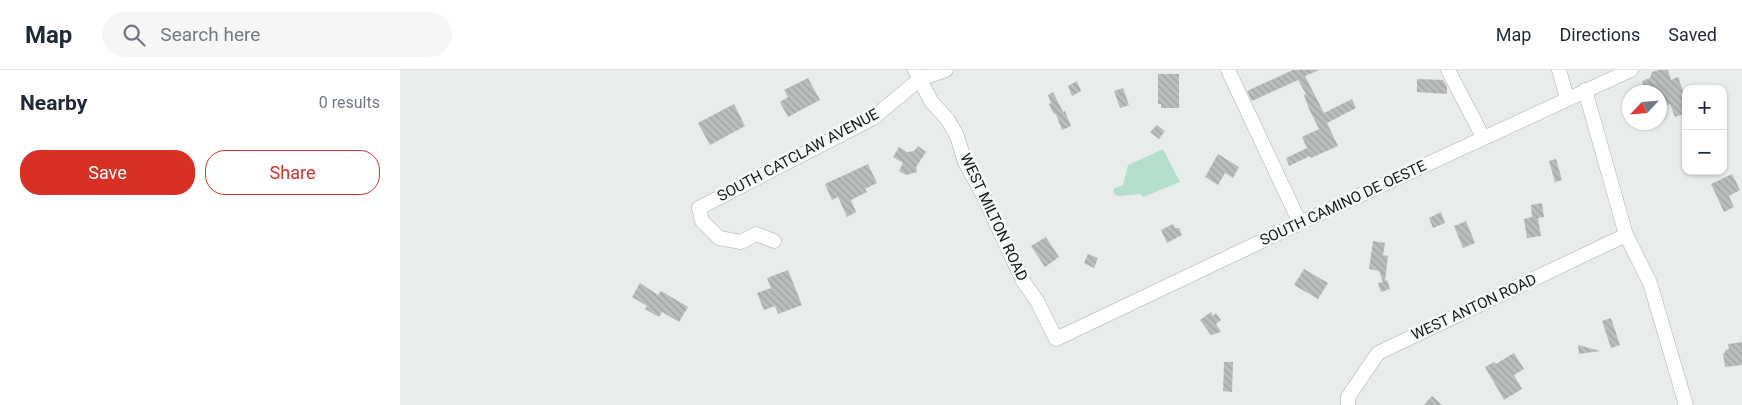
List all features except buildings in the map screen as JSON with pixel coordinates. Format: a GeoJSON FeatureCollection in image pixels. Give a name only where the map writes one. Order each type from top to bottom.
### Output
{"type":"FeatureCollection","features":[{"type":"Feature","properties":{"kind":"street","name":"SOUTH CATCLAW AVENUE"},"geometry":{"type":"LineString","coordinates":[[774,241],[756,234],[742,242],[719,238],[702,222],[699,208],[873,118],[917,75],[946,70]]}},
{"type":"Feature","properties":{"kind":"street"},"geometry":{"type":"LineString","coordinates":[[1228,70],[1300,223]]}},
{"type":"Feature","properties":{"kind":"street"},"geometry":{"type":"LineString","coordinates":[[1448,70],[1483,138]]}},
{"type":"Feature","properties":{"kind":"street"},"geometry":{"type":"LineString","coordinates":[[1559,70],[1568,98]]}},
{"type":"Feature","properties":{"kind":"street","name":"SOUTH CAMINO DE OESTE"},"geometry":{"type":"LineString","coordinates":[[1056,339],[1300,223],[1631,70]]}},
{"type":"Feature","properties":{"kind":"street","name":"WEST MILTON ROAD"},"geometry":{"type":"LineString","coordinates":[[917,75],[931,101],[948,120],[957,136],[965,162],[984,197],[1023,281],[1037,301],[1056,339]]}},
{"type":"Feature","properties":{"kind":"street"},"geometry":{"type":"LineString","coordinates":[[1585,90],[1626,235],[1650,283],[1686,405]]}},
{"type":"Feature","properties":{"kind":"street","name":"WEST ANTON ROAD"},"geometry":{"type":"LineString","coordinates":[[1348,405],[1348,398],[1378,353],[1626,235]]}},
{"type":"Feature","properties":{"kind":"green space"},"geometry":{"type":"Polygon","coordinates":[[[1163,149],[1180,182],[1143,197],[1141,194],[1115,195],[1113,191],[1115,188],[1123,185],[1128,165],[1163,149]]]}}]}
